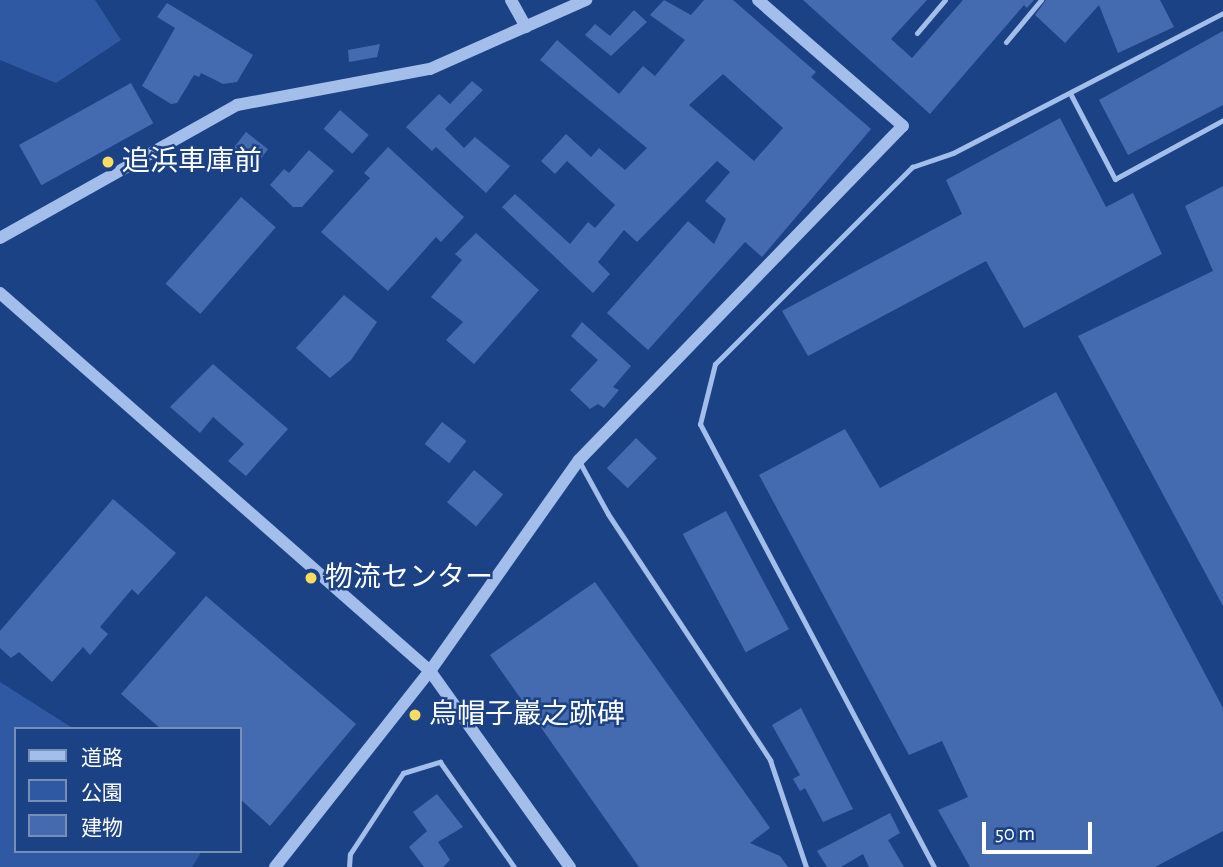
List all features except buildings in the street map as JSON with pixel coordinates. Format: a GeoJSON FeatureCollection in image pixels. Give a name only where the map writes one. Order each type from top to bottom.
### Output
{"type":"FeatureCollection","features":[{"type":"Feature","properties":{"kind":"street"},"geometry":{"type":"LineString","coordinates":[[512,0],[526,27]]}},
{"type":"Feature","properties":{"kind":"street"},"geometry":{"type":"LineString","coordinates":[[0,239],[237,105],[430,69],[586,0]]}},
{"type":"Feature","properties":{"kind":"street"},"geometry":{"type":"LineString","coordinates":[[275,867],[430,671],[579,460],[903,126],[758,0]]}},
{"type":"Feature","properties":{"kind":"street"},"geometry":{"type":"LineString","coordinates":[[0,293],[430,671],[570,867]]}},
{"type":"Feature","properties":{"kind":"lane"},"geometry":{"type":"LineString","coordinates":[[917,33],[946,0]]}},
{"type":"Feature","properties":{"kind":"lane"},"geometry":{"type":"LineString","coordinates":[[1006,42],[1041,0]]}},
{"type":"Feature","properties":{"kind":"lane"},"geometry":{"type":"LineString","coordinates":[[934,867],[699,425],[715,364],[912,167],[953,153],[1070,95],[1223,13]]}},
{"type":"Feature","properties":{"kind":"lane"},"geometry":{"type":"LineString","coordinates":[[1070,95],[1115,179],[1223,120]]}},
{"type":"Feature","properties":{"kind":"lane"},"geometry":{"type":"LineString","coordinates":[[579,460],[608,514],[769,760],[806,867]]}},
{"type":"Feature","properties":{"kind":"lane"},"geometry":{"type":"LineString","coordinates":[[349,867],[350,854],[403,774],[440,762],[514,867]]}},
{"type":"Feature","properties":{"kind":"green space"},"geometry":{"type":"Polygon","coordinates":[[[0,0],[95,0],[121,40],[56,83],[0,60],[0,0]]]}},
{"type":"Feature","properties":{"kind":"green space"},"geometry":{"type":"Polygon","coordinates":[[[0,682],[71,727],[14,727],[14,853],[201,853],[192,867],[0,867],[0,682]]]}},
{"type":"Feature","properties":{"kind":"place","name":"追浜車庫前"},"geometry":{"type":"Point","coordinates":[108,162]}},
{"type":"Feature","properties":{"kind":"place","name":"物流センター"},"geometry":{"type":"Point","coordinates":[311,578]}},
{"type":"Feature","properties":{"kind":"place","name":"烏帽子巖之跡碑"},"geometry":{"type":"Point","coordinates":[415,715]}}]}
